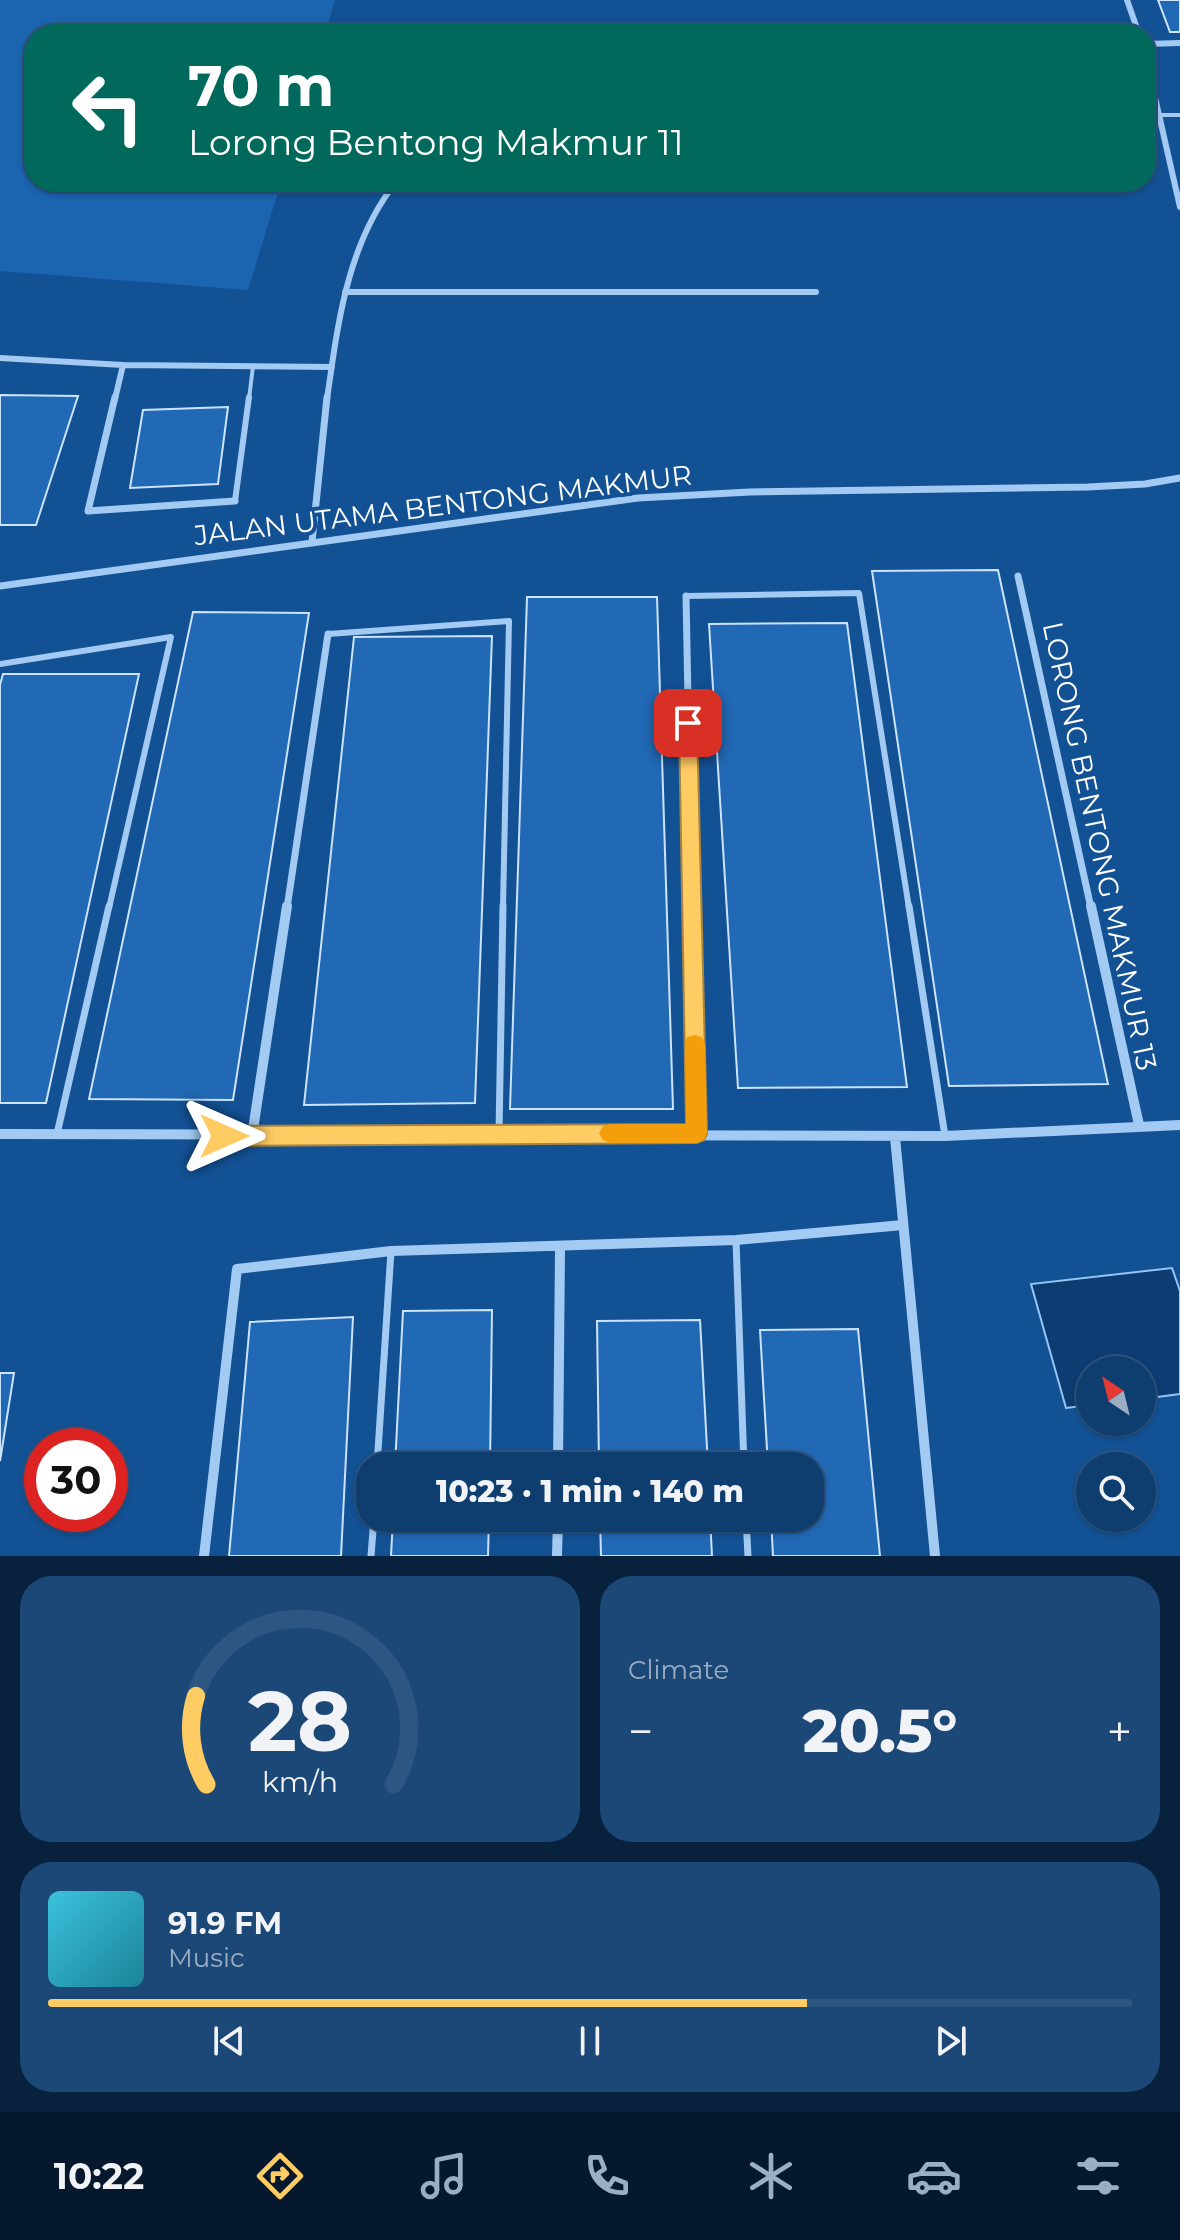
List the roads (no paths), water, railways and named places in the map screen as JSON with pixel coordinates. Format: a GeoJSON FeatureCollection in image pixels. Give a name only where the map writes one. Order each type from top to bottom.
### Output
{"type":"FeatureCollection","features":[{"type":"Feature","properties":{"kind":"street"},"geometry":{"type":"LineString","coordinates":[[1127,0],[1135,24]]}},
{"type":"Feature","properties":{"kind":"street"},"geometry":{"type":"LineString","coordinates":[[1156,44],[1180,43]]}},
{"type":"Feature","properties":{"kind":"street"},"geometry":{"type":"LineString","coordinates":[[1156,102],[1177,180],[1180,207]]}},
{"type":"Feature","properties":{"kind":"street"},"geometry":{"type":"LineString","coordinates":[[312,542],[332,367],[345,292],[361,234],[371,211],[387,192]]}},
{"type":"Feature","properties":{"kind":"street"},"geometry":{"type":"LineString","coordinates":[[345,292],[816,292]]}},
{"type":"Feature","properties":{"kind":"street"},"geometry":{"type":"LineString","coordinates":[[0,358],[123,365],[332,367]]}},
{"type":"Feature","properties":{"kind":"street"},"geometry":{"type":"LineString","coordinates":[[123,365],[88,511],[235,501]]}},
{"type":"Feature","properties":{"kind":"street","name":"JALAN UTAMA BENTONG MAKMUR"},"geometry":{"type":"LineString","coordinates":[[0,586],[638,498],[737,493],[1088,487],[1145,484],[1180,478]]}},
{"type":"Feature","properties":{"kind":"street","name":"LORONG BENTONG MAKMUR 13"},"geometry":{"type":"LineString","coordinates":[[1018,576],[1139,1125]]}},
{"type":"Feature","properties":{"kind":"street"},"geometry":{"type":"LineString","coordinates":[[686,596],[697,1134]]}},
{"type":"Feature","properties":{"kind":"street"},"geometry":{"type":"LineString","coordinates":[[252,1136],[328,634]]}},
{"type":"Feature","properties":{"kind":"street"},"geometry":{"type":"LineString","coordinates":[[0,1134],[252,1136],[499,1133],[895,1137],[1180,1125]]}},
{"type":"Feature","properties":{"kind":"street"},"geometry":{"type":"LineString","coordinates":[[895,1137],[935,1556]]}},
{"type":"Feature","properties":{"kind":"street"},"geometry":{"type":"LineString","coordinates":[[204,1556],[237,1269],[391,1251],[736,1240],[903,1225]]}},
{"type":"Feature","properties":{"kind":"street"},"geometry":{"type":"LineString","coordinates":[[558,1452],[560,1248]]}},
{"type":"Feature","properties":{"kind":"street"},"geometry":{"type":"LineString","coordinates":[[557,1556],[558,1532]]}},
{"type":"Feature","properties":{"kind":"lane"},"geometry":{"type":"LineString","coordinates":[[1159,115],[1180,115]]}},
{"type":"Feature","properties":{"kind":"lane"},"geometry":{"type":"LineString","coordinates":[[235,501],[253,366]]}},
{"type":"Feature","properties":{"kind":"lane"},"geometry":{"type":"LineString","coordinates":[[686,596],[859,593],[945,1136]]}},
{"type":"Feature","properties":{"kind":"lane"},"geometry":{"type":"LineString","coordinates":[[328,634],[509,621],[499,1133]]}},
{"type":"Feature","properties":{"kind":"lane"},"geometry":{"type":"LineString","coordinates":[[0,664],[171,637],[57,1134]]}},
{"type":"Feature","properties":{"kind":"lane"},"geometry":{"type":"LineString","coordinates":[[736,1240],[744,1452]]}},
{"type":"Feature","properties":{"kind":"lane"},"geometry":{"type":"LineString","coordinates":[[378,1452],[391,1251]]}},
{"type":"Feature","properties":{"kind":"lane"},"geometry":{"type":"LineString","coordinates":[[371,1556],[373,1532]]}},
{"type":"Feature","properties":{"kind":"lane"},"geometry":{"type":"LineString","coordinates":[[747,1532],[748,1556]]}}]}
